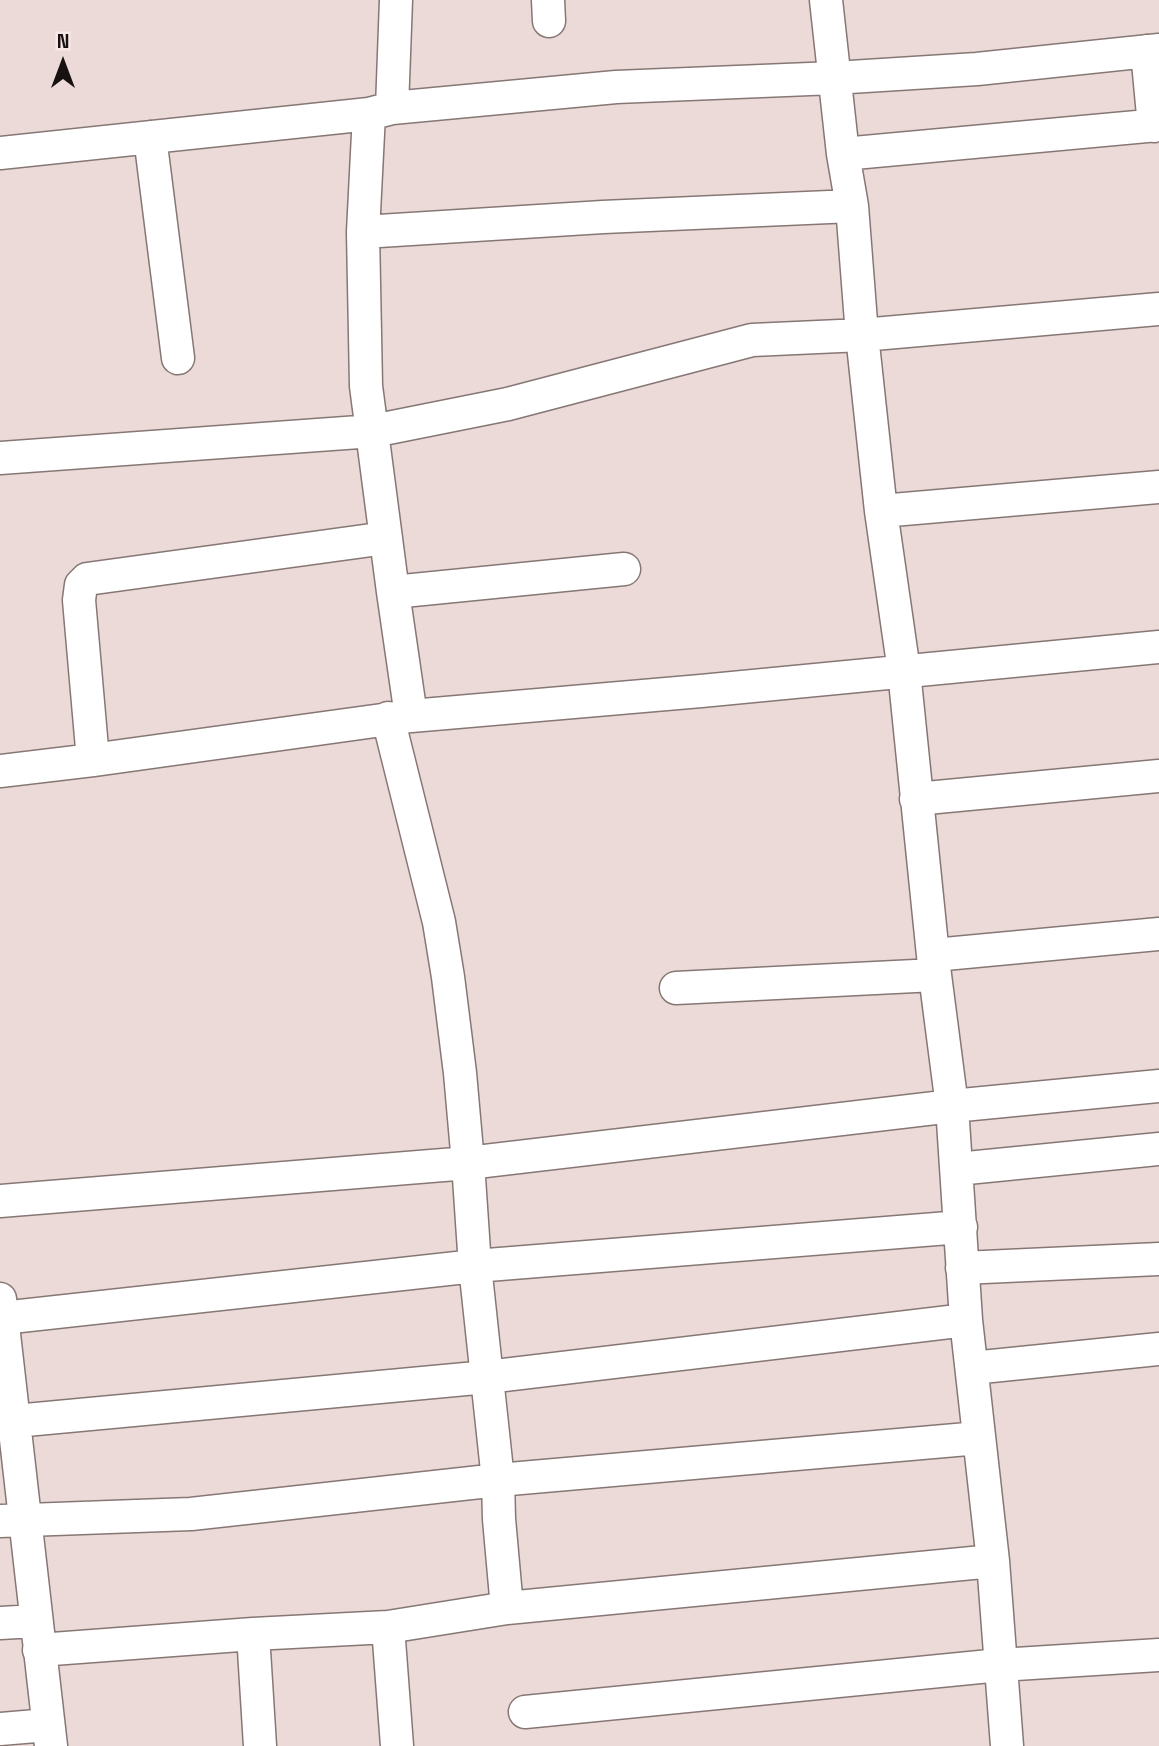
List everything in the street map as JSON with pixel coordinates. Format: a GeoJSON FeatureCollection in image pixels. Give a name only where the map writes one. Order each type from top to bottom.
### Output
{"type":"FeatureCollection","features":[{"type":"Feature","properties":{"kind":"street"},"geometry":{"type":"LineString","coordinates":[[396,0],[363,232],[366,386],[393,592],[400,717],[439,922],[460,1073],[475,1266],[498,1480],[507,1608]]}},
{"type":"Feature","properties":{"kind":"street"},"geometry":{"type":"LineString","coordinates":[[826,0],[843,154],[852,206],[862,335],[881,511],[904,671],[934,965],[952,1106],[966,1320],[993,1561],[1007,1746]]}},
{"type":"Feature","properties":{"kind":"street"},"geometry":{"type":"LineString","coordinates":[[0,153],[617,87],[977,69],[1153,50],[1157,125],[843,154]]}},
{"type":"Feature","properties":{"kind":"street"},"geometry":{"type":"LineString","coordinates":[[150,138],[178,358]]}},
{"type":"Feature","properties":{"kind":"street"},"geometry":{"type":"LineString","coordinates":[[363,232],[852,206]]}},
{"type":"Feature","properties":{"kind":"street"},"geometry":{"type":"LineString","coordinates":[[0,458],[373,431],[508,404],[752,340],[862,335],[1159,309]]}},
{"type":"Feature","properties":{"kind":"street"},"geometry":{"type":"LineString","coordinates":[[881,511],[1159,487]]}},
{"type":"Feature","properties":{"kind":"street"},"geometry":{"type":"LineString","coordinates":[[93,760],[79,600],[81,586],[87,579],[386,538]]}},
{"type":"Feature","properties":{"kind":"street"},"geometry":{"type":"LineString","coordinates":[[393,592],[624,569]]}},
{"type":"Feature","properties":{"kind":"street"},"geometry":{"type":"LineString","coordinates":[[0,771],[400,717],[1159,647]]}},
{"type":"Feature","properties":{"kind":"street"},"geometry":{"type":"LineString","coordinates":[[916,799],[1159,776]]}},
{"type":"Feature","properties":{"kind":"street"},"geometry":{"type":"LineString","coordinates":[[676,988],[934,965],[1159,934]]}},
{"type":"Feature","properties":{"kind":"street"},"geometry":{"type":"LineString","coordinates":[[0,1201],[468,1163],[952,1106],[1159,1086]]}},
{"type":"Feature","properties":{"kind":"street"},"geometry":{"type":"LineString","coordinates":[[957,1169],[1159,1149]]}},
{"type":"Feature","properties":{"kind":"street"},"geometry":{"type":"LineString","coordinates":[[0,1729],[49,1735],[38,1635],[12,1520],[9,1405],[1,1308],[961,1227]]}},
{"type":"Feature","properties":{"kind":"street"},"geometry":{"type":"LineString","coordinates":[[962,1268],[1159,1259]]}},
{"type":"Feature","properties":{"kind":"street"},"geometry":{"type":"LineString","coordinates":[[9,1405],[487,1377],[966,1320]]}},
{"type":"Feature","properties":{"kind":"street"},"geometry":{"type":"LineString","coordinates":[[971,1368],[1159,1349]]}},
{"type":"Feature","properties":{"kind":"street"},"geometry":{"type":"LineString","coordinates":[[12,1520],[191,1514],[498,1480],[979,1438]]}},
{"type":"Feature","properties":{"kind":"street"},"geometry":{"type":"LineString","coordinates":[[0,1623],[38,1635],[253,1634],[388,1627],[507,1608],[993,1561]]}},
{"type":"Feature","properties":{"kind":"street"},"geometry":{"type":"LineString","coordinates":[[388,1627],[397,1746]]}},
{"type":"Feature","properties":{"kind":"street"},"geometry":{"type":"LineString","coordinates":[[253,1634],[260,1746]]}},
{"type":"Feature","properties":{"kind":"street"},"geometry":{"type":"LineString","coordinates":[[526,1712],[1000,1665],[1159,1655]]}}]}
